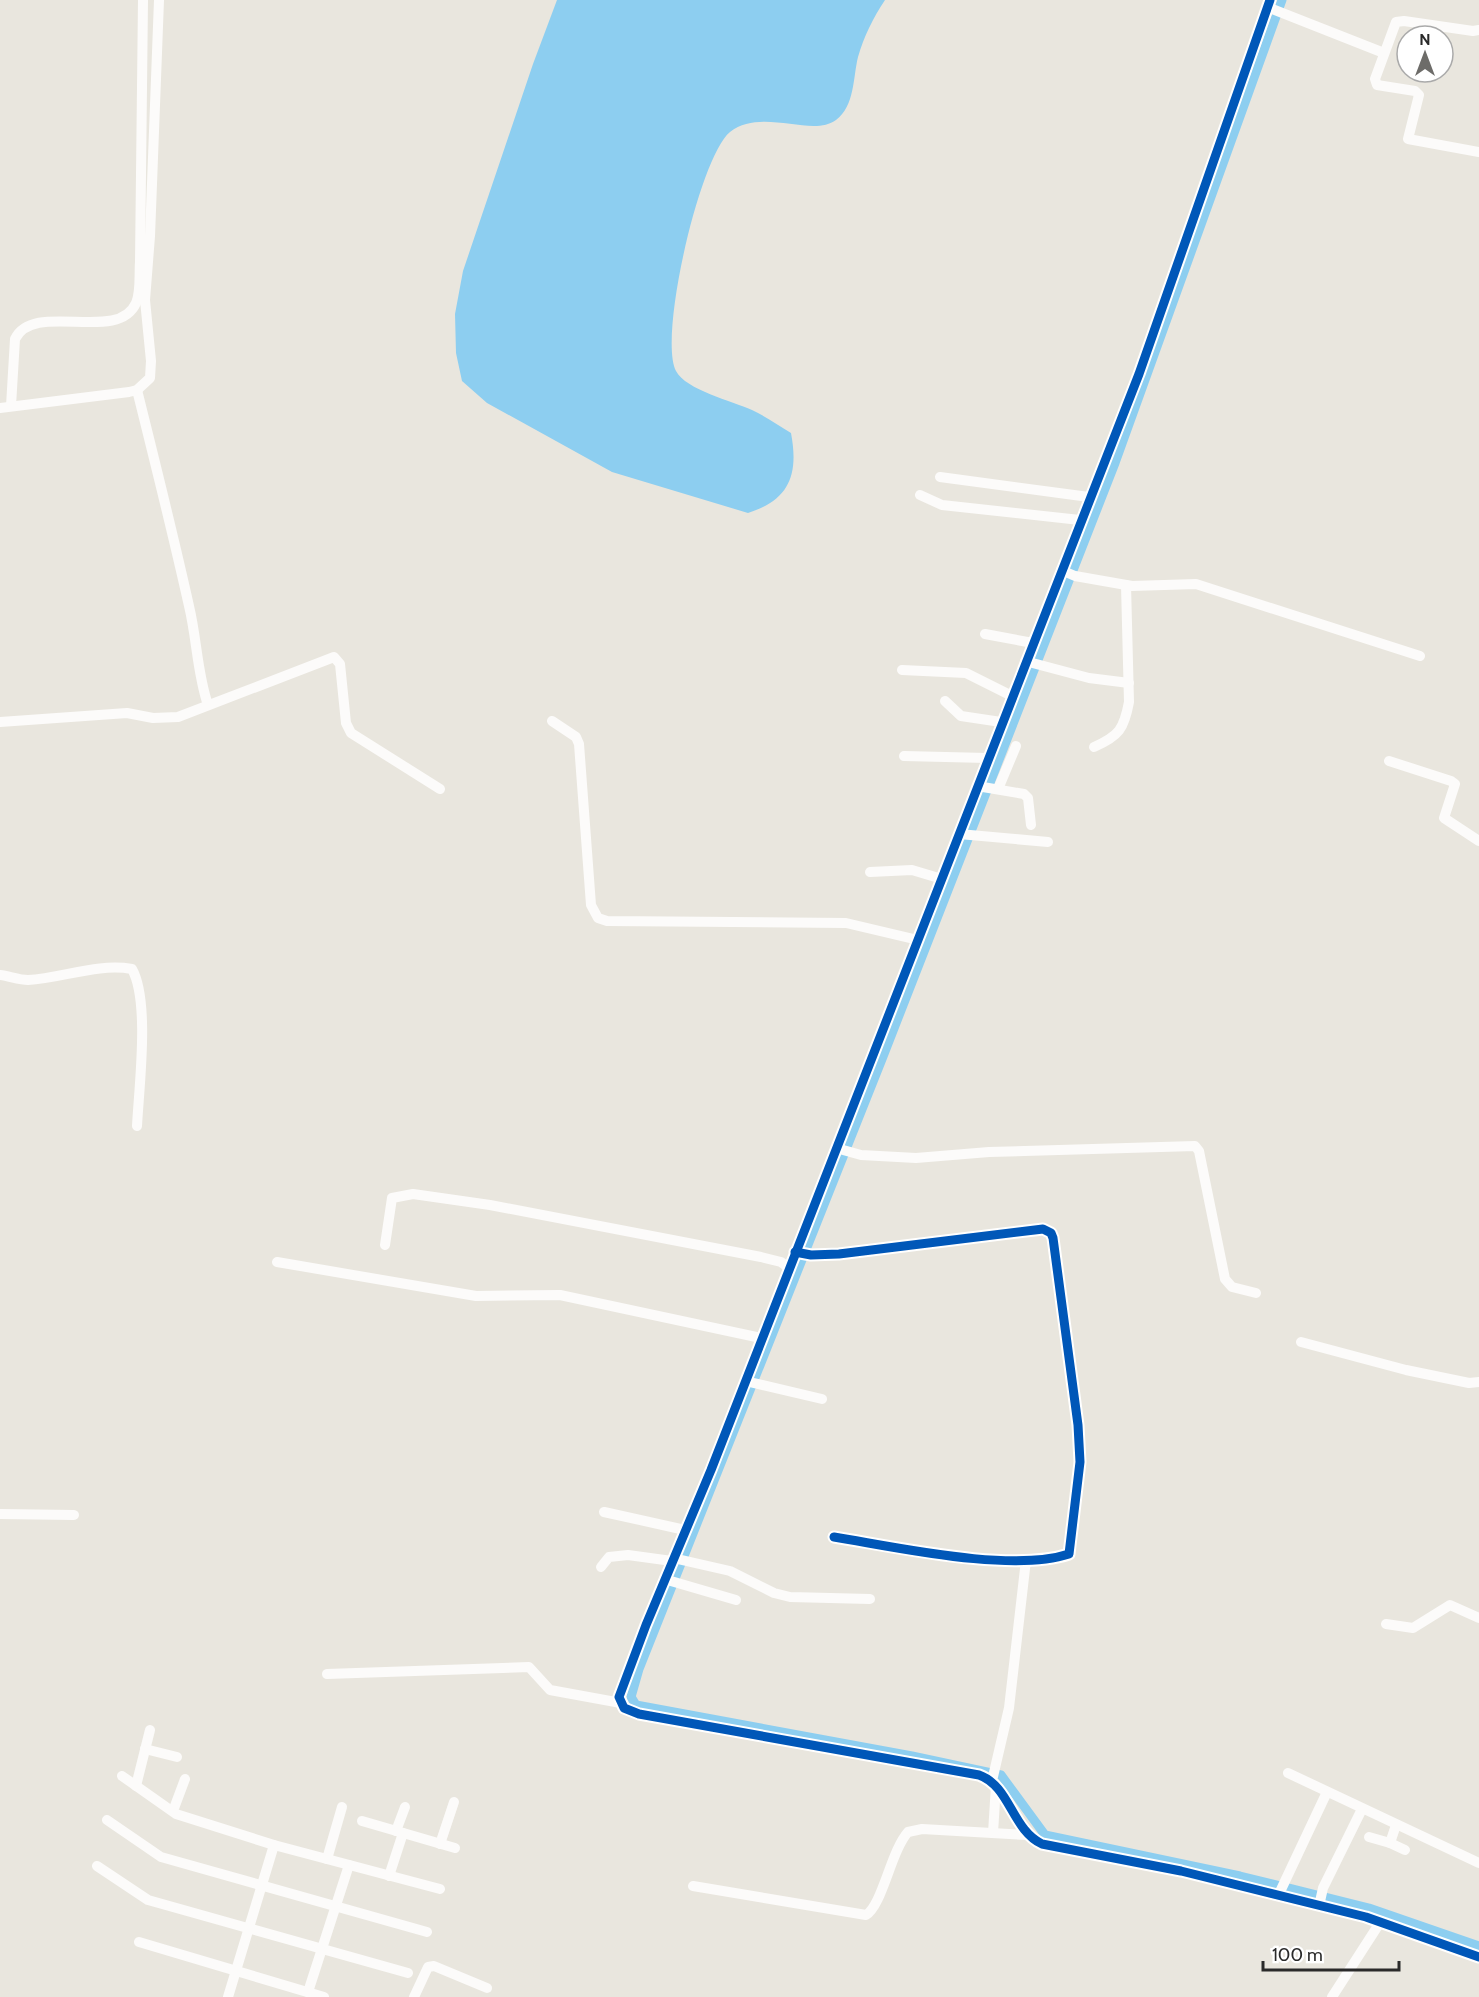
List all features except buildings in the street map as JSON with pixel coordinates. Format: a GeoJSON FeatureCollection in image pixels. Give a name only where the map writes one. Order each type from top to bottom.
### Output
{"type":"FeatureCollection","features":[{"type":"Feature","properties":{"kind":"street"},"geometry":{"type":"LineString","coordinates":[[143,0],[141,251],[136,303],[130,312],[115,320],[35,323],[19,332],[15,339],[6,407],[137,390],[150,378],[151,362],[145,300],[150,236],[159,0]]}},
{"type":"Feature","properties":{"kind":"street"},"geometry":{"type":"LineString","coordinates":[[621,1702],[621,1689],[664,1579],[678,1560],[685,1530],[747,1382],[761,1338],[789,1268],[802,1253],[1001,722],[1012,696],[1033,664],[1033,643],[1067,573],[1080,520],[1139,374],[1273,8],[1384,53]]}},
{"type":"Feature","properties":{"kind":"street"},"geometry":{"type":"LineString","coordinates":[[1479,30],[1400,21],[1394,27],[1375,84],[1415,91],[1419,94],[1408,139],[1479,152]]}},
{"type":"Feature","properties":{"kind":"street"},"geometry":{"type":"LineString","coordinates":[[137,390],[184,581],[198,666],[208,705]]}},
{"type":"Feature","properties":{"kind":"street"},"geometry":{"type":"LineString","coordinates":[[940,477],[1089,497]]}},
{"type":"Feature","properties":{"kind":"street"},"geometry":{"type":"LineString","coordinates":[[920,495],[942,505],[1080,520]]}},
{"type":"Feature","properties":{"kind":"street"},"geometry":{"type":"LineString","coordinates":[[1067,573],[1126,585],[1196,584],[1420,656]]}},
{"type":"Feature","properties":{"kind":"street"},"geometry":{"type":"LineString","coordinates":[[1094,747],[1114,738],[1121,729],[1129,702],[1126,585]]}},
{"type":"Feature","properties":{"kind":"street"},"geometry":{"type":"LineString","coordinates":[[985,634],[1033,643]]}},
{"type":"Feature","properties":{"kind":"street"},"geometry":{"type":"LineString","coordinates":[[0,722],[127,713],[167,719],[178,717],[334,657],[340,664],[346,723],[351,733],[440,789]]}},
{"type":"Feature","properties":{"kind":"street"},"geometry":{"type":"LineString","coordinates":[[1033,664],[1089,678],[1129,683]]}},
{"type":"Feature","properties":{"kind":"street"},"geometry":{"type":"LineString","coordinates":[[902,670],[966,673],[1012,696]]}},
{"type":"Feature","properties":{"kind":"street"},"geometry":{"type":"LineString","coordinates":[[945,701],[961,716],[1001,722]]}},
{"type":"Feature","properties":{"kind":"street"},"geometry":{"type":"LineString","coordinates":[[552,721],[576,737],[579,744],[591,905],[598,918],[607,921],[846,923],[918,940]]}},
{"type":"Feature","properties":{"kind":"street"},"geometry":{"type":"LineString","coordinates":[[998,789],[1016,746]]}},
{"type":"Feature","properties":{"kind":"street"},"geometry":{"type":"LineString","coordinates":[[904,756],[987,758]]}},
{"type":"Feature","properties":{"kind":"street"},"geometry":{"type":"LineString","coordinates":[[1389,761],[1451,781],[1455,790],[1444,818],[1479,841]]}},
{"type":"Feature","properties":{"kind":"street"},"geometry":{"type":"LineString","coordinates":[[977,786],[1016,792],[1028,798],[1031,825]]}},
{"type":"Feature","properties":{"kind":"street"},"geometry":{"type":"LineString","coordinates":[[959,834],[1048,842]]}},
{"type":"Feature","properties":{"kind":"street"},"geometry":{"type":"LineString","coordinates":[[870,872],[912,870],[942,879]]}},
{"type":"Feature","properties":{"kind":"street"},"geometry":{"type":"LineString","coordinates":[[0,975],[30,980],[81,971],[121,967],[132,969],[138,980],[140,1005],[137,1126]]}},
{"type":"Feature","properties":{"kind":"street"},"geometry":{"type":"LineString","coordinates":[[842,1149],[861,1155],[916,1158],[989,1152],[1195,1146],[1198,1151],[1225,1279],[1232,1287],[1256,1293]]}},
{"type":"Feature","properties":{"kind":"street"},"geometry":{"type":"LineString","coordinates":[[385,1245],[392,1198],[413,1194],[490,1204],[761,1257],[781,1262],[789,1268]]}},
{"type":"Feature","properties":{"kind":"street"},"geometry":{"type":"LineString","coordinates":[[802,1253],[1043,1229],[1051,1233],[1078,1425],[1077,1490],[1069,1554],[1026,1560],[967,1558],[834,1537]]}},
{"type":"Feature","properties":{"kind":"street"},"geometry":{"type":"LineString","coordinates":[[277,1262],[476,1296],[560,1295],[761,1338]]}},
{"type":"Feature","properties":{"kind":"street"},"geometry":{"type":"LineString","coordinates":[[1301,1342],[1406,1370],[1469,1383],[1479,1382]]}},
{"type":"Feature","properties":{"kind":"street"},"geometry":{"type":"LineString","coordinates":[[747,1382],[822,1399]]}},
{"type":"Feature","properties":{"kind":"street"},"geometry":{"type":"LineString","coordinates":[[604,1512],[685,1530]]}},
{"type":"Feature","properties":{"kind":"street"},"geometry":{"type":"LineString","coordinates":[[0,1514],[74,1515]]}},
{"type":"Feature","properties":{"kind":"street"},"geometry":{"type":"LineString","coordinates":[[601,1567],[609,1557],[619,1555],[678,1560],[730,1571],[774,1593],[790,1597],[870,1599]]}},
{"type":"Feature","properties":{"kind":"street"},"geometry":{"type":"LineString","coordinates":[[993,1833],[994,1776],[1009,1708],[1026,1560]]}},
{"type":"Feature","properties":{"kind":"street"},"geometry":{"type":"LineString","coordinates":[[664,1579],[736,1600]]}},
{"type":"Feature","properties":{"kind":"street"},"geometry":{"type":"LineString","coordinates":[[1386,1624],[1413,1628],[1450,1605],[1479,1618]]}},
{"type":"Feature","properties":{"kind":"street"},"geometry":{"type":"LineString","coordinates":[[327,1674],[529,1667],[550,1690],[621,1702],[630,1712],[994,1776]]}},
{"type":"Feature","properties":{"kind":"street"},"geometry":{"type":"LineString","coordinates":[[136,1786],[150,1730]]}},
{"type":"Feature","properties":{"kind":"street"},"geometry":{"type":"LineString","coordinates":[[145,1749],[177,1757]]}},
{"type":"Feature","properties":{"kind":"street"},"geometry":{"type":"LineString","coordinates":[[1288,1773],[1479,1863]]}},
{"type":"Feature","properties":{"kind":"street"},"geometry":{"type":"LineString","coordinates":[[122,1776],[173,1811],[274,1845],[440,1889]]}},
{"type":"Feature","properties":{"kind":"street"},"geometry":{"type":"LineString","coordinates":[[994,1776],[1028,1835],[1042,1844],[1321,1898],[1479,1957]]}},
{"type":"Feature","properties":{"kind":"street"},"geometry":{"type":"LineString","coordinates":[[173,1811],[185,1779]]}},
{"type":"Feature","properties":{"kind":"street"},"geometry":{"type":"LineString","coordinates":[[1280,1890],[1327,1792]]}},
{"type":"Feature","properties":{"kind":"street"},"geometry":{"type":"LineString","coordinates":[[440,1844],[454,1802]]}},
{"type":"Feature","properties":{"kind":"street"},"geometry":{"type":"LineString","coordinates":[[327,1859],[342,1807]]}},
{"type":"Feature","properties":{"kind":"street"},"geometry":{"type":"LineString","coordinates":[[389,1875],[405,1807]]}},
{"type":"Feature","properties":{"kind":"street"},"geometry":{"type":"LineString","coordinates":[[1321,1898],[1362,1809]]}},
{"type":"Feature","properties":{"kind":"street"},"geometry":{"type":"LineString","coordinates":[[107,1820],[161,1857],[261,1887],[428,1932]]}},
{"type":"Feature","properties":{"kind":"street"},"geometry":{"type":"LineString","coordinates":[[362,1821],[455,1848]]}},
{"type":"Feature","properties":{"kind":"street"},"geometry":{"type":"LineString","coordinates":[[1390,1843],[1396,1825]]}},
{"type":"Feature","properties":{"kind":"street"},"geometry":{"type":"LineString","coordinates":[[693,1887],[866,1915],[875,1905],[896,1851],[908,1832],[922,1829],[1028,1835]]}},
{"type":"Feature","properties":{"kind":"street"},"geometry":{"type":"LineString","coordinates":[[1369,1837],[1405,1850]]}},
{"type":"Feature","properties":{"kind":"street"},"geometry":{"type":"LineString","coordinates":[[228,1997],[274,1845]]}},
{"type":"Feature","properties":{"kind":"street"},"geometry":{"type":"LineString","coordinates":[[308,1992],[349,1865]]}},
{"type":"Feature","properties":{"kind":"street"},"geometry":{"type":"LineString","coordinates":[[97,1866],[148,1900],[408,1972]]}},
{"type":"Feature","properties":{"kind":"street"},"geometry":{"type":"LineString","coordinates":[[1332,1997],[1381,1921]]}},
{"type":"Feature","properties":{"kind":"street"},"geometry":{"type":"LineString","coordinates":[[139,1942],[324,1997]]}},
{"type":"Feature","properties":{"kind":"street"},"geometry":{"type":"LineString","coordinates":[[414,1997],[424,1972],[428,1967],[434,1966],[487,1988]]}},
{"type":"Feature","properties":{"kind":"water"},"geometry":{"type":"Polygon","coordinates":[[[557,0],[885,0],[863,42],[850,99],[842,114],[826,125],[757,122],[743,125],[730,132],[718,148],[706,175],[685,248],[673,323],[672,352],[676,371],[689,384],[752,410],[791,433],[793,461],[788,484],[782,493],[762,508],[748,513],[612,472],[487,403],[462,381],[456,353],[455,314],[463,271],[557,0]]]}},
{"type":"Feature","properties":{"kind":"waterway"},"geometry":{"type":"LineString","coordinates":[[1282,0],[1115,463],[882,1059],[639,1669],[631,1697],[636,1705],[912,1756],[1001,1775],[1045,1835],[1240,1876],[1369,1908],[1479,1946]]}},
{"type":"Feature","properties":{"kind":"cycle path"},"geometry":{"type":"LineString","coordinates":[[1270,0],[1139,374],[711,1470],[646,1625],[619,1697],[624,1708],[639,1714],[979,1775],[998,1788],[1024,1829],[1042,1844],[1181,1871],[1366,1917],[1479,1957]]}},
{"type":"Feature","properties":{"kind":"cycle path"},"geometry":{"type":"LineString","coordinates":[[795,1252],[811,1255],[839,1254],[1043,1229],[1051,1233],[1053,1238],[1078,1425],[1080,1462],[1069,1554],[1045,1559],[986,1560],[920,1552],[834,1537]]}}]}
